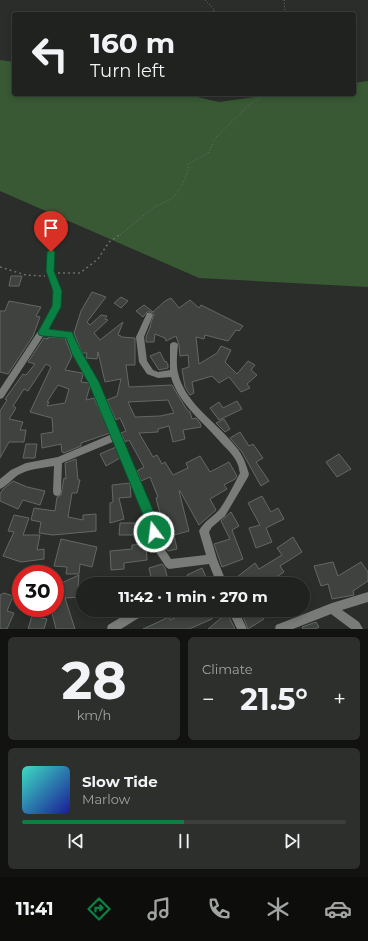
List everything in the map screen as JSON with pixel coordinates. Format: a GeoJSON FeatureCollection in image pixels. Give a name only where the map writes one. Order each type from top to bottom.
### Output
{"type":"FeatureCollection","features":[{"type":"Feature","properties":{"kind":"street"},"geometry":{"type":"LineString","coordinates":[[0,396],[57,307],[58,291],[51,274],[51,252]]}},
{"type":"Feature","properties":{"kind":"street"},"geometry":{"type":"LineString","coordinates":[[149,315],[140,337],[143,362],[150,372],[158,375],[174,373]]}},
{"type":"Feature","properties":{"kind":"street"},"geometry":{"type":"LineString","coordinates":[[42,332],[69,334],[75,351],[94,382],[117,436],[152,522],[155,543],[169,564],[212,559]]}},
{"type":"Feature","properties":{"kind":"street"},"geometry":{"type":"LineString","coordinates":[[174,345],[174,373],[181,390],[190,404],[205,418],[240,460],[245,474],[222,513],[209,524],[204,531],[219,577]]}},
{"type":"Feature","properties":{"kind":"street"},"geometry":{"type":"LineString","coordinates":[[0,485],[14,473],[29,466],[58,461],[117,436]]}},
{"type":"Feature","properties":{"kind":"street"},"geometry":{"type":"LineString","coordinates":[[57,492],[58,461]]}},
{"type":"Feature","properties":{"kind":"street"},"geometry":{"type":"LineString","coordinates":[[280,629],[332,608],[368,597]]}},
{"type":"Feature","properties":{"kind":"street"},"geometry":{"type":"LineString","coordinates":[[332,608],[337,613],[351,620],[358,629]]}},
{"type":"Feature","properties":{"kind":"street"},"geometry":{"type":"LineString","coordinates":[[112,629],[130,617]]}},
{"type":"Feature","properties":{"kind":"street"},"geometry":{"type":"LineString","coordinates":[[236,617],[242,629]]}},
{"type":"Feature","properties":{"kind":"path"},"geometry":{"type":"LineString","coordinates":[[205,0],[215,10],[210,12]]}},
{"type":"Feature","properties":{"kind":"path"},"geometry":{"type":"LineString","coordinates":[[284,1],[285,12]]}},
{"type":"Feature","properties":{"kind":"path"},"geometry":{"type":"LineString","coordinates":[[0,267],[26,275],[80,273],[98,259],[109,242],[122,234],[154,207],[173,198],[182,185],[188,171],[188,164],[208,153],[216,137],[250,104],[264,96]]}},
{"type":"Feature","properties":{"kind":"green space"},"geometry":{"type":"Polygon","coordinates":[[[0,60],[12,62],[12,96],[193,96],[219,102],[261,96],[356,96],[356,83],[368,81],[368,287],[199,278],[0,191],[0,60]]]}},
{"type":"Feature","properties":{"kind":"building"},"geometry":{"type":"Polygon","coordinates":[[[11,276],[22,276],[19,286],[9,286],[11,276]]]}},
{"type":"Feature","properties":{"kind":"building"},"geometry":{"type":"Polygon","coordinates":[[[92,292],[106,297],[87,322],[90,325],[101,315],[107,316],[105,319],[108,320],[94,333],[100,340],[123,322],[118,335],[121,337],[135,338],[135,365],[126,365],[129,387],[172,385],[187,410],[190,412],[192,419],[196,418],[200,423],[201,427],[183,430],[185,439],[173,442],[169,426],[158,429],[158,432],[139,433],[153,457],[157,455],[162,464],[165,462],[173,475],[188,468],[186,463],[200,456],[210,472],[229,462],[237,476],[235,479],[224,485],[227,489],[210,499],[216,510],[199,525],[179,491],[189,531],[174,535],[177,549],[168,551],[164,546],[162,536],[160,536],[159,523],[162,522],[156,498],[158,497],[150,477],[141,481],[137,471],[144,467],[129,440],[125,442],[121,433],[126,431],[120,418],[116,420],[107,400],[117,396],[121,379],[105,382],[98,352],[97,359],[86,358],[87,353],[82,353],[74,333],[81,311],[92,292]],[[168,400],[128,402],[135,417],[160,416],[174,413],[168,400]]]}},
{"type":"Feature","properties":{"kind":"building"},"geometry":{"type":"Polygon","coordinates":[[[121,297],[128,301],[121,308],[114,303],[121,297]]]}},
{"type":"Feature","properties":{"kind":"building"},"geometry":{"type":"Polygon","coordinates":[[[171,298],[179,308],[190,300],[199,308],[201,305],[243,326],[239,331],[236,330],[228,341],[205,335],[204,339],[196,337],[199,364],[217,353],[221,346],[231,350],[225,362],[237,374],[248,361],[255,365],[251,370],[257,375],[247,384],[250,388],[241,392],[229,377],[219,383],[212,376],[192,382],[194,393],[190,395],[185,387],[182,369],[189,367],[188,355],[180,356],[176,336],[166,341],[165,338],[155,334],[154,342],[146,342],[146,337],[151,327],[154,314],[147,312],[143,317],[136,311],[144,305],[153,312],[165,301],[171,298]]]}},
{"type":"Feature","properties":{"kind":"building"},"geometry":{"type":"Polygon","coordinates":[[[9,301],[41,307],[36,316],[40,317],[33,336],[8,374],[0,372],[0,311],[5,311],[9,301]]]}},
{"type":"Feature","properties":{"kind":"building"},"geometry":{"type":"Polygon","coordinates":[[[48,337],[65,338],[72,356],[65,370],[82,373],[83,375],[81,382],[89,383],[90,386],[86,400],[94,398],[110,433],[81,443],[81,446],[64,453],[62,452],[61,444],[42,448],[41,434],[53,432],[52,418],[30,412],[51,367],[46,364],[28,391],[24,389],[13,406],[16,408],[9,419],[23,422],[20,430],[26,430],[24,442],[9,442],[0,458],[0,411],[7,400],[5,399],[23,374],[26,375],[35,364],[28,362],[44,338],[48,339],[48,337]],[[58,385],[47,402],[49,402],[47,406],[65,403],[69,389],[58,385]]]}},
{"type":"Feature","properties":{"kind":"building"},"geometry":{"type":"Polygon","coordinates":[[[160,352],[168,365],[168,368],[159,370],[150,356],[160,352]]]}},
{"type":"Feature","properties":{"kind":"building"},"geometry":{"type":"Polygon","coordinates":[[[237,401],[242,409],[219,420],[210,408],[219,402],[223,408],[237,401]]]}},
{"type":"Feature","properties":{"kind":"building"},"geometry":{"type":"Polygon","coordinates":[[[224,419],[230,429],[225,432],[216,423],[224,419]]]}},
{"type":"Feature","properties":{"kind":"building"},"geometry":{"type":"Polygon","coordinates":[[[240,432],[249,446],[253,444],[263,458],[256,462],[269,481],[261,486],[242,452],[230,438],[240,432]]]}},
{"type":"Feature","properties":{"kind":"building"},"geometry":{"type":"Polygon","coordinates":[[[26,444],[37,444],[35,458],[23,458],[26,444]]]}},
{"type":"Feature","properties":{"kind":"building"},"geometry":{"type":"Polygon","coordinates":[[[116,447],[120,458],[106,466],[100,454],[116,447]]]}},
{"type":"Feature","properties":{"kind":"building"},"geometry":{"type":"Polygon","coordinates":[[[339,454],[351,469],[337,477],[326,462],[339,454]]]}},
{"type":"Feature","properties":{"kind":"building"},"geometry":{"type":"Polygon","coordinates":[[[76,459],[78,480],[80,480],[77,493],[72,493],[68,517],[83,520],[83,515],[96,514],[96,531],[53,535],[39,533],[41,522],[31,520],[34,508],[55,511],[57,497],[61,495],[64,478],[66,479],[65,463],[76,459]]]}},
{"type":"Feature","properties":{"kind":"building"},"geometry":{"type":"Polygon","coordinates":[[[13,481],[27,487],[45,491],[40,505],[23,500],[18,509],[0,501],[0,494],[3,489],[13,481]]]}},
{"type":"Feature","properties":{"kind":"building"},"geometry":{"type":"Polygon","coordinates":[[[130,483],[131,497],[119,498],[124,519],[110,523],[110,503],[113,502],[112,485],[130,483]]]}},
{"type":"Feature","properties":{"kind":"building"},"geometry":{"type":"Polygon","coordinates":[[[262,496],[271,512],[278,508],[284,519],[266,528],[272,542],[256,548],[249,528],[260,525],[248,503],[262,496]]]}},
{"type":"Feature","properties":{"kind":"building"},"geometry":{"type":"Polygon","coordinates":[[[231,512],[239,526],[232,530],[243,559],[222,567],[214,544],[230,539],[221,521],[231,512]]]}},
{"type":"Feature","properties":{"kind":"building"},"geometry":{"type":"Polygon","coordinates":[[[14,515],[29,518],[23,535],[40,535],[37,550],[44,549],[44,559],[21,562],[3,556],[14,532],[8,531],[14,515]]]}},
{"type":"Feature","properties":{"kind":"building"},"geometry":{"type":"Polygon","coordinates":[[[120,523],[135,523],[135,535],[119,535],[120,523]]]}},
{"type":"Feature","properties":{"kind":"building"},"geometry":{"type":"Polygon","coordinates":[[[293,537],[302,552],[280,566],[284,572],[276,577],[237,577],[255,563],[259,569],[282,555],[277,548],[293,537]]]}},
{"type":"Feature","properties":{"kind":"building"},"geometry":{"type":"Polygon","coordinates":[[[61,539],[97,547],[92,567],[80,564],[79,574],[66,574],[67,567],[64,567],[64,565],[54,565],[61,539]]]}},
{"type":"Feature","properties":{"kind":"building"},"geometry":{"type":"Polygon","coordinates":[[[146,544],[147,560],[124,563],[124,569],[111,570],[110,551],[132,549],[132,545],[146,544]]]}},
{"type":"Feature","properties":{"kind":"building"},"geometry":{"type":"Polygon","coordinates":[[[333,562],[338,576],[361,562],[368,572],[368,581],[353,591],[354,595],[332,599],[328,584],[321,586],[314,566],[333,562]]]}},
{"type":"Feature","properties":{"kind":"building"},"geometry":{"type":"Polygon","coordinates":[[[162,564],[165,568],[167,577],[151,577],[149,568],[162,564]]]}},
{"type":"Feature","properties":{"kind":"building"},"geometry":{"type":"Polygon","coordinates":[[[202,568],[206,577],[188,577],[187,575],[202,568]]]}},
{"type":"Feature","properties":{"kind":"building"},"geometry":{"type":"Polygon","coordinates":[[[79,575],[79,577],[76,577],[76,597],[65,598],[75,629],[56,629],[53,617],[64,617],[64,582],[79,575]]]}},
{"type":"Feature","properties":{"kind":"building"},"geometry":{"type":"Polygon","coordinates":[[[4,593],[12,596],[7,611],[12,612],[12,617],[7,629],[0,629],[0,595],[4,593]]]}},
{"type":"Feature","properties":{"kind":"building"},"geometry":{"type":"Polygon","coordinates":[[[32,617],[47,619],[44,629],[28,629],[32,617]]]}},
{"type":"Feature","properties":{"kind":"building"},"geometry":{"type":"Polygon","coordinates":[[[169,617],[170,620],[177,617],[212,617],[212,619],[189,629],[143,629],[169,617]]]}},
{"type":"Feature","properties":{"kind":"building"},"geometry":{"type":"Polygon","coordinates":[[[222,617],[229,617],[235,629],[208,629],[222,617]]]}},
{"type":"Feature","properties":{"kind":"building"},"geometry":{"type":"Polygon","coordinates":[[[243,617],[263,617],[264,619],[248,629],[243,617]]]}},
{"type":"Feature","properties":{"kind":"building"},"geometry":{"type":"Polygon","coordinates":[[[316,622],[319,627],[315,629],[303,629],[302,627],[316,622]]]}},
{"type":"Feature","properties":{"kind":"route"},"geometry":{"type":"LineString","coordinates":[[51,252],[50,271],[58,291],[57,307],[42,332],[69,334],[75,351],[94,382],[139,489],[152,522],[154,532]]}}]}
